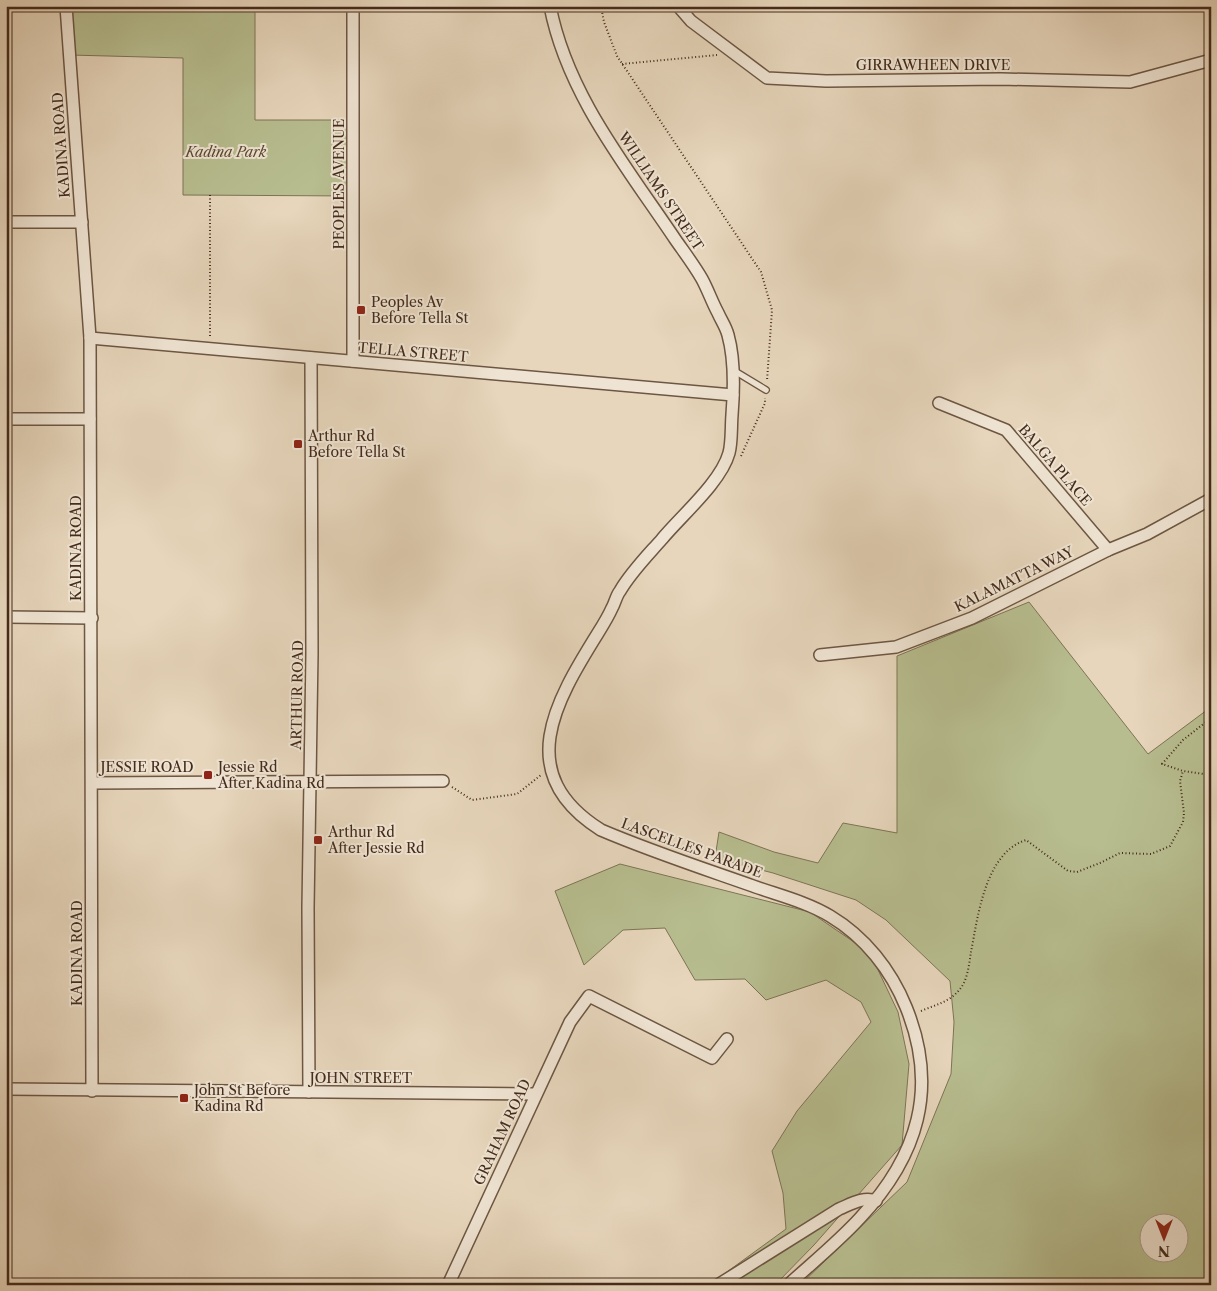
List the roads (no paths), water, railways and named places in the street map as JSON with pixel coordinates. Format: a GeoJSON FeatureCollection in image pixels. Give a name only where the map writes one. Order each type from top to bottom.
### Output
{"type":"FeatureCollection","features":[{"type":"Feature","properties":{"kind":"street","name":"KADINA ROAD"},"geometry":{"type":"LineString","coordinates":[[66,6],[90,338],[92,1090]]}},
{"type":"Feature","properties":{"kind":"street","name":"PEOPLES AVENUE"},"geometry":{"type":"LineString","coordinates":[[353,6],[353,361]]}},
{"type":"Feature","properties":{"kind":"street","name":"WILLIAMS STREET"},"geometry":{"type":"LineString","coordinates":[[550,6],[563,58],[578,90],[701,278],[728,334],[733,395]]}},
{"type":"Feature","properties":{"kind":"street","name":"GIRRAWHEEN DRIVE"},"geometry":{"type":"LineString","coordinates":[[678,6],[691,20],[767,78],[826,81],[1001,79],[1130,82],[1211,60]]}},
{"type":"Feature","properties":{"kind":"street"},"geometry":{"type":"LineString","coordinates":[[6,222],[82,222]]}},
{"type":"Feature","properties":{"kind":"street","name":"TELLA STREET"},"geometry":{"type":"LineString","coordinates":[[90,338],[733,395]]}},
{"type":"Feature","properties":{"kind":"street","name":"ARTHUR ROAD"},"geometry":{"type":"LineString","coordinates":[[308,1092],[308,908],[312,653],[311,358]]}},
{"type":"Feature","properties":{"kind":"street","name":"LASCELLES PARADE"},"geometry":{"type":"LineString","coordinates":[[733,395],[729,453],[716,478],[662,539],[619,592],[612,608],[572,674],[551,723],[548,745],[551,768],[564,797],[573,809],[600,830],[804,904],[829,916],[854,932],[873,951],[899,994],[909,1016],[918,1049],[922,1075],[922,1101],[900,1165],[876,1201],[859,1220],[788,1285]]}},
{"type":"Feature","properties":{"kind":"street","name":"BALGA PLACE"},"geometry":{"type":"LineString","coordinates":[[939,403],[1006,430],[1108,550]]}},
{"type":"Feature","properties":{"kind":"street"},"geometry":{"type":"LineString","coordinates":[[6,419],[90,420]]}},
{"type":"Feature","properties":{"kind":"street","name":"KALAMATTA WAY"},"geometry":{"type":"LineString","coordinates":[[820,655],[896,647],[972,618],[1108,550],[1147,534],[1211,500]]}},
{"type":"Feature","properties":{"kind":"street"},"geometry":{"type":"LineString","coordinates":[[6,617],[92,618]]}},
{"type":"Feature","properties":{"kind":"street","name":"JESSIE ROAD"},"geometry":{"type":"LineString","coordinates":[[92,783],[443,781]]}},
{"type":"Feature","properties":{"kind":"street","name":"GRAHAM ROAD"},"geometry":{"type":"LineString","coordinates":[[448,1285],[570,1022],[589,996],[712,1058],[727,1039]]}},
{"type":"Feature","properties":{"kind":"street","name":"JOHN STREET"},"geometry":{"type":"LineString","coordinates":[[6,1090],[535,1094]]}},
{"type":"Feature","properties":{"kind":"street"},"geometry":{"type":"LineString","coordinates":[[718,1285],[839,1209],[860,1200],[870,1199],[876,1201]]}},
{"type":"Feature","properties":{"kind":"lane"},"geometry":{"type":"LineString","coordinates":[[732,370],[766,390]]}},
{"type":"Feature","properties":{"kind":"place","name":"Peoples Av Before Tella St"},"geometry":{"type":"Point","coordinates":[361,310]}},
{"type":"Feature","properties":{"kind":"place","name":"Arthur Rd Before Tella St"},"geometry":{"type":"Point","coordinates":[298,444]}},
{"type":"Feature","properties":{"kind":"place","name":"Jessie Rd After Kadina Rd"},"geometry":{"type":"Point","coordinates":[208,775]}},
{"type":"Feature","properties":{"kind":"place","name":"Arthur Rd After Jessie Rd"},"geometry":{"type":"Point","coordinates":[318,840]}},
{"type":"Feature","properties":{"kind":"place","name":"John St Before Kadina Rd"},"geometry":{"type":"Point","coordinates":[184,1098]}},
{"type":"Feature","properties":{"kind":"park label","name":"Kadina Park"},"geometry":{"type":"Point","coordinates":[226,152]}}]}
